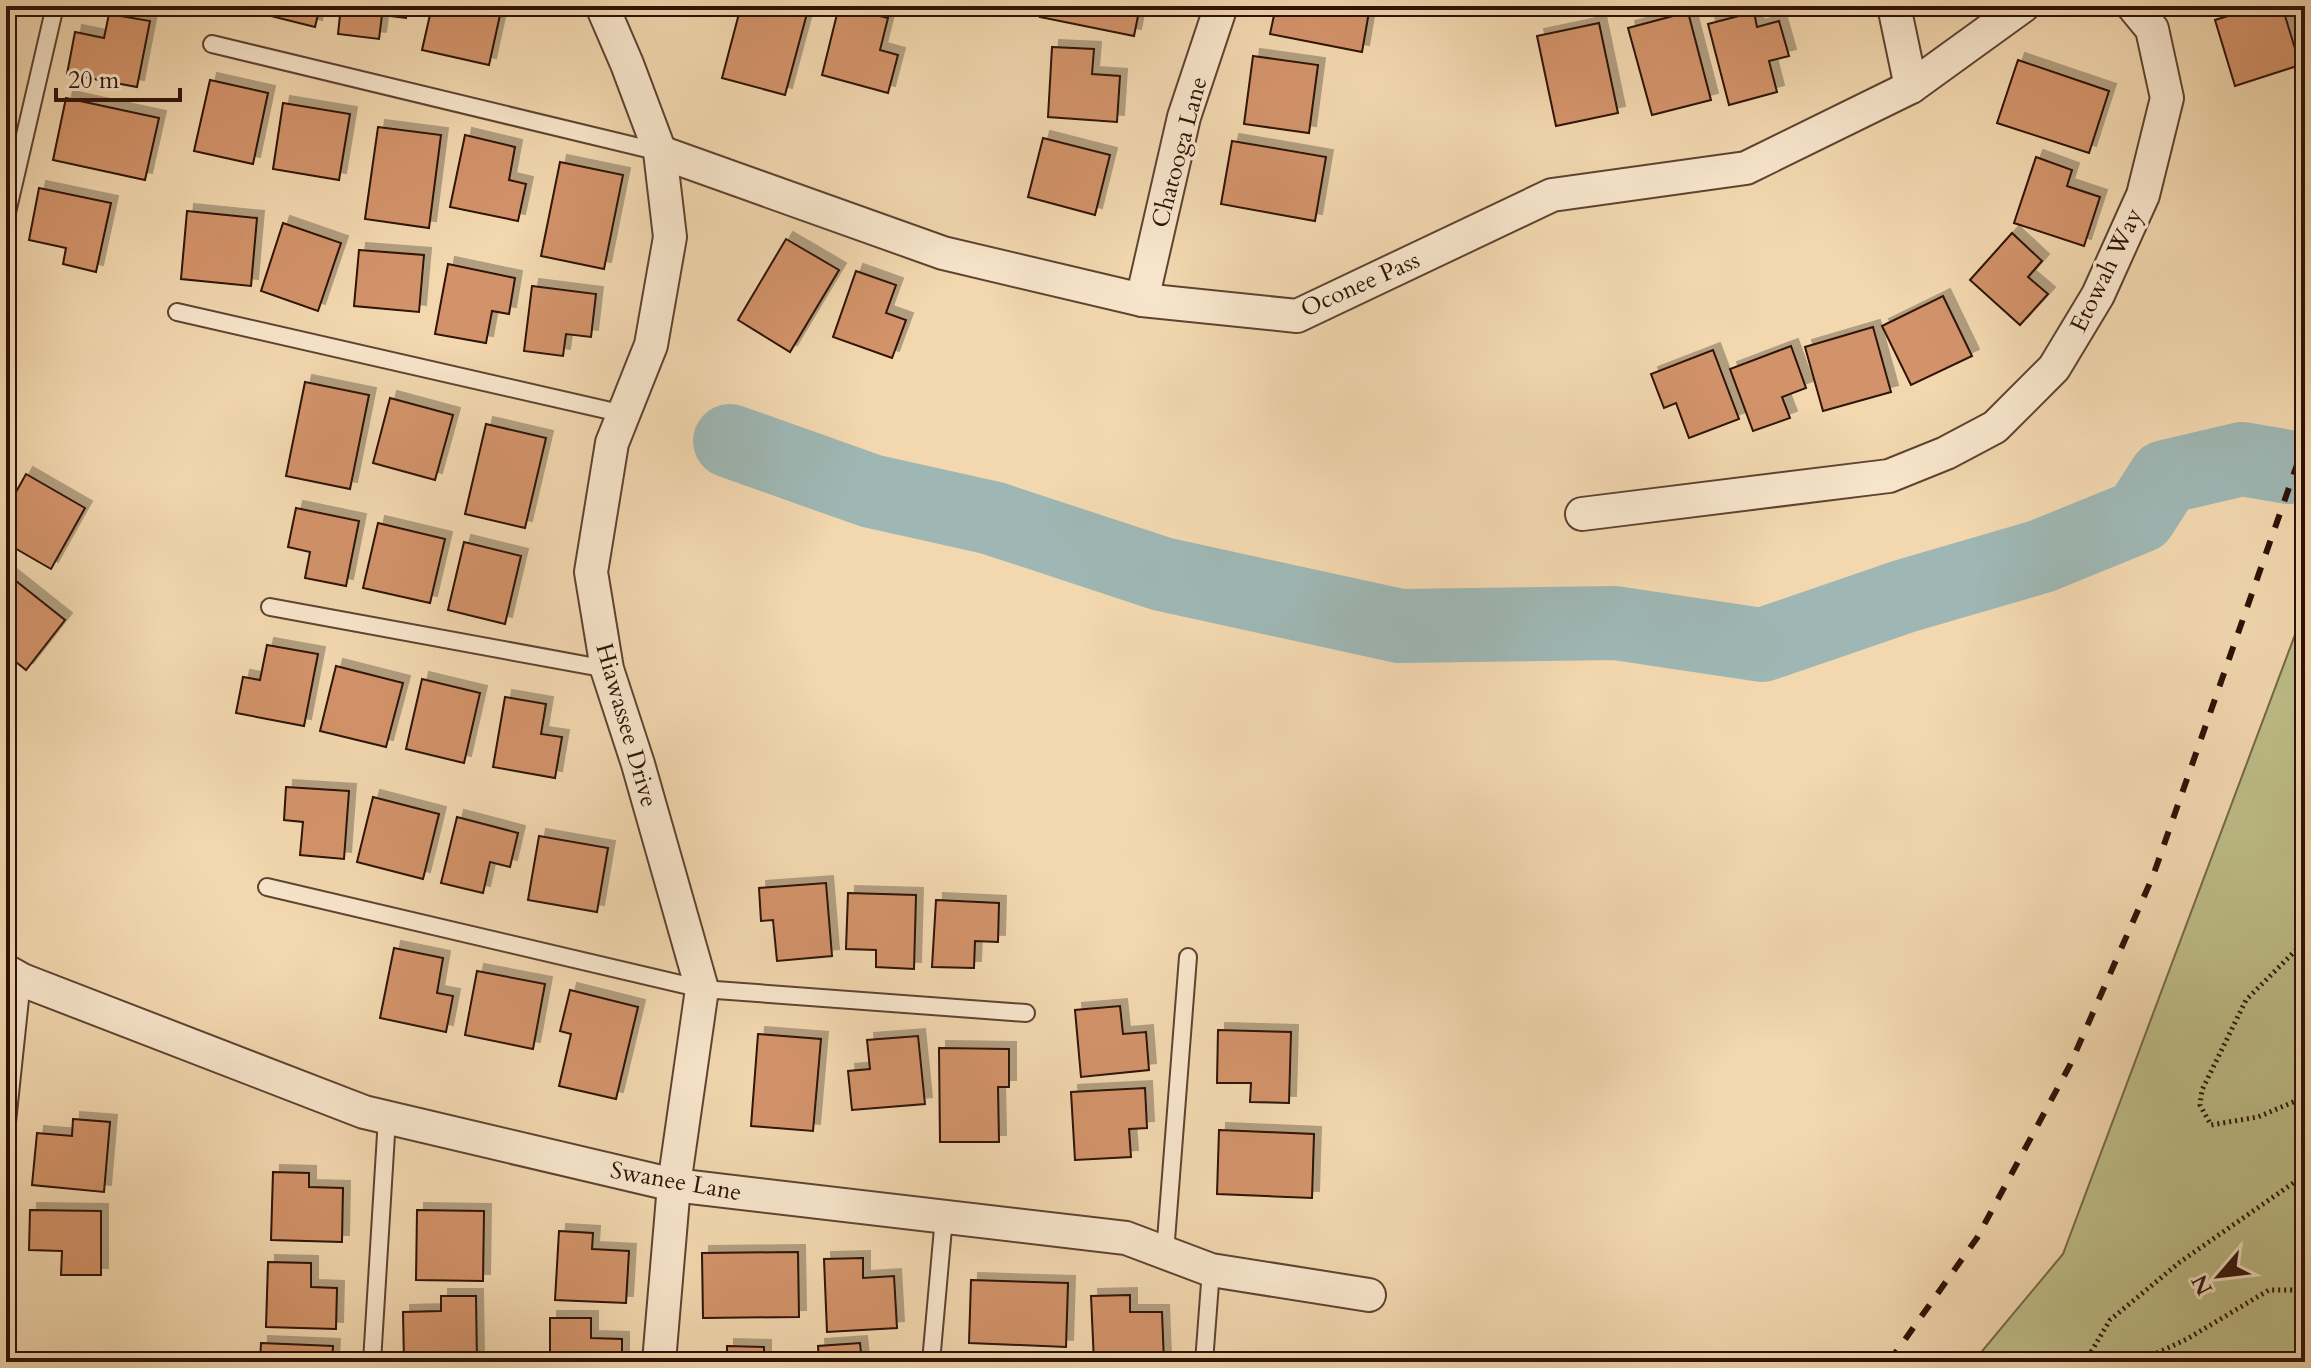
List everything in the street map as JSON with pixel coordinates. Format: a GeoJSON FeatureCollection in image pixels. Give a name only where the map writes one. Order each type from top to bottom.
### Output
{"type":"FeatureCollection","features":[{"type":"Feature","properties":{"kind":"street","name":"Hiawassee Drive"},"geometry":{"type":"LineString","coordinates":[[602,6],[660,152],[670,237],[651,345],[612,443],[591,572],[607,669],[638,764],[702,989],[674,1185],[659,1362]]}},
{"type":"Feature","properties":{"kind":"street","name":"Chatooga Lane"},"geometry":{"type":"LineString","coordinates":[[1142,300],[1184,117],[1221,6]]}},
{"type":"Feature","properties":{"kind":"street"},"geometry":{"type":"LineString","coordinates":[[1894,6],[1911,87]]}},
{"type":"Feature","properties":{"kind":"street","name":"Oconee Pass"},"geometry":{"type":"LineString","coordinates":[[660,152],[943,253],[1142,300],[1297,316],[1552,195],[1746,168],[1911,87],[2023,6]]}},
{"type":"Feature","properties":{"kind":"street","name":"Etowah Way"},"geometry":{"type":"LineString","coordinates":[[1582,514],[1889,476],[1946,453],[1995,427],[2054,368],[2098,295],[2143,195],[2167,98],[2152,29],[2133,6]]}},
{"type":"Feature","properties":{"kind":"street","name":"Swanee Lane"},"geometry":{"type":"LineString","coordinates":[[14,976],[349,1107],[387,1118],[674,1185],[1126,1238],[1211,1270],[1369,1295]]}},
{"type":"Feature","properties":{"kind":"lane"},"geometry":{"type":"LineString","coordinates":[[6,217],[55,6]]}},
{"type":"Feature","properties":{"kind":"lane"},"geometry":{"type":"LineString","coordinates":[[212,44],[660,152]]}},
{"type":"Feature","properties":{"kind":"lane"},"geometry":{"type":"LineString","coordinates":[[177,312],[624,414]]}},
{"type":"Feature","properties":{"kind":"lane"},"geometry":{"type":"LineString","coordinates":[[270,607],[607,669]]}},
{"type":"Feature","properties":{"kind":"lane"},"geometry":{"type":"LineString","coordinates":[[267,887],[702,989],[1026,1013]]}},
{"type":"Feature","properties":{"kind":"lane"},"geometry":{"type":"LineString","coordinates":[[1165,1253],[1188,957]]}},
{"type":"Feature","properties":{"kind":"lane"},"geometry":{"type":"LineString","coordinates":[[6,1132],[14,976]]}},
{"type":"Feature","properties":{"kind":"lane"},"geometry":{"type":"LineString","coordinates":[[372,1362],[387,1118]]}},
{"type":"Feature","properties":{"kind":"lane"},"geometry":{"type":"LineString","coordinates":[[931,1362],[944,1217]]}},
{"type":"Feature","properties":{"kind":"lane"},"geometry":{"type":"LineString","coordinates":[[1204,1362],[1211,1270]]}},
{"type":"Feature","properties":{"kind":"path"},"geometry":{"type":"LineString","coordinates":[[2305,941],[2246,1000],[2202,1090],[2200,1105],[2211,1125],[2258,1117],[2305,1097]]}},
{"type":"Feature","properties":{"kind":"path"},"geometry":{"type":"LineString","coordinates":[[2085,1362],[2110,1320],[2180,1262],[2305,1177]]}},
{"type":"Feature","properties":{"kind":"path"},"geometry":{"type":"LineString","coordinates":[[2122,1362],[2155,1354],[2187,1339],[2269,1290],[2305,1290]]}},
{"type":"Feature","properties":{"kind":"shaded area"},"geometry":{"type":"Polygon","coordinates":[[[2305,608],[2305,1362],[1973,1362],[2063,1254],[2305,608]]]}},
{"type":"Feature","properties":{"kind":"building"},"geometry":{"type":"Polygon","coordinates":[[[248,6],[320,6],[315,27],[247,10],[248,6]]]}},
{"type":"Feature","properties":{"kind":"building"},"geometry":{"type":"Polygon","coordinates":[[[341,6],[407,6],[406,18],[382,15],[379,39],[338,34],[341,6]]]}},
{"type":"Feature","properties":{"kind":"building"},"geometry":{"type":"Polygon","coordinates":[[[432,6],[502,6],[489,65],[422,50],[432,6]]]}},
{"type":"Feature","properties":{"kind":"building"},"geometry":{"type":"Polygon","coordinates":[[[741,6],[809,6],[785,95],[722,78],[741,6]]]}},
{"type":"Feature","properties":{"kind":"building"},"geometry":{"type":"Polygon","coordinates":[[[839,6],[888,18],[880,50],[898,55],[888,93],[822,75],[839,6]]]}},
{"type":"Feature","properties":{"kind":"building"},"geometry":{"type":"Polygon","coordinates":[[[1043,6],[1140,6],[1134,36],[1040,17],[1043,6]]]}},
{"type":"Feature","properties":{"kind":"building"},"geometry":{"type":"Polygon","coordinates":[[[1276,6],[1370,6],[1362,52],[1270,34],[1276,6]]]}},
{"type":"Feature","properties":{"kind":"building"},"geometry":{"type":"Polygon","coordinates":[[[2260,6],[2282,6],[2300,65],[2235,86],[2215,20],[2260,6]]]}},
{"type":"Feature","properties":{"kind":"building"},"geometry":{"type":"Polygon","coordinates":[[[1688,12],[1711,100],[1652,115],[1628,28],[1688,12]]]}},
{"type":"Feature","properties":{"kind":"building"},"geometry":{"type":"Polygon","coordinates":[[[1754,12],[1757,27],[1779,21],[1789,56],[1769,61],[1777,92],[1729,105],[1708,24],[1754,12]]]}},
{"type":"Feature","properties":{"kind":"building"},"geometry":{"type":"Polygon","coordinates":[[[109,14],[150,21],[137,87],[67,74],[75,32],[104,38],[109,14]]]}},
{"type":"Feature","properties":{"kind":"building"},"geometry":{"type":"Polygon","coordinates":[[[1599,23],[1618,113],[1556,126],[1537,36],[1599,23]]]}},
{"type":"Feature","properties":{"kind":"building"},"geometry":{"type":"Polygon","coordinates":[[[1052,47],[1094,49],[1092,74],[1120,76],[1117,122],[1048,117],[1052,47]]]}},
{"type":"Feature","properties":{"kind":"building"},"geometry":{"type":"Polygon","coordinates":[[[1253,56],[1318,65],[1309,133],[1244,124],[1253,56]]]}},
{"type":"Feature","properties":{"kind":"building"},"geometry":{"type":"Polygon","coordinates":[[[2018,60],[2109,91],[2089,153],[1997,123],[2018,60]]]}},
{"type":"Feature","properties":{"kind":"building"},"geometry":{"type":"Polygon","coordinates":[[[210,80],[268,93],[253,164],[194,151],[210,80]]]}},
{"type":"Feature","properties":{"kind":"building"},"geometry":{"type":"Polygon","coordinates":[[[66,98],[159,118],[145,180],[53,160],[66,98]]]}},
{"type":"Feature","properties":{"kind":"building"},"geometry":{"type":"Polygon","coordinates":[[[283,103],[350,114],[339,180],[273,169],[283,103]]]}},
{"type":"Feature","properties":{"kind":"building"},"geometry":{"type":"Polygon","coordinates":[[[378,127],[441,135],[429,228],[365,219],[378,127]]]}},
{"type":"Feature","properties":{"kind":"building"},"geometry":{"type":"Polygon","coordinates":[[[465,135],[515,147],[509,180],[526,184],[518,221],[450,207],[465,135]]]}},
{"type":"Feature","properties":{"kind":"building"},"geometry":{"type":"Polygon","coordinates":[[[1043,138],[1110,155],[1095,215],[1028,197],[1043,138]]]}},
{"type":"Feature","properties":{"kind":"building"},"geometry":{"type":"Polygon","coordinates":[[[1232,141],[1326,157],[1315,221],[1221,204],[1232,141]]]}},
{"type":"Feature","properties":{"kind":"building"},"geometry":{"type":"Polygon","coordinates":[[[2036,157],[2072,170],[2067,186],[2100,197],[2084,246],[2014,223],[2036,157]]]}},
{"type":"Feature","properties":{"kind":"building"},"geometry":{"type":"Polygon","coordinates":[[[560,162],[623,175],[604,269],[541,256],[560,162]]]}},
{"type":"Feature","properties":{"kind":"building"},"geometry":{"type":"Polygon","coordinates":[[[39,188],[111,203],[96,272],[63,264],[66,248],[29,240],[39,188]]]}},
{"type":"Feature","properties":{"kind":"building"},"geometry":{"type":"Polygon","coordinates":[[[187,211],[257,218],[251,286],[181,279],[187,211]]]}},
{"type":"Feature","properties":{"kind":"building"},"geometry":{"type":"Polygon","coordinates":[[[283,223],[341,243],[318,311],[261,291],[283,223]]]}},
{"type":"Feature","properties":{"kind":"building"},"geometry":{"type":"Polygon","coordinates":[[[2012,233],[2042,261],[2028,277],[2048,294],[2020,325],[1970,280],[2012,233]]]}},
{"type":"Feature","properties":{"kind":"building"},"geometry":{"type":"Polygon","coordinates":[[[786,239],[839,270],[790,352],[738,320],[786,239]]]}},
{"type":"Feature","properties":{"kind":"building"},"geometry":{"type":"Polygon","coordinates":[[[359,250],[424,255],[419,312],[354,306],[359,250]]]}},
{"type":"Feature","properties":{"kind":"building"},"geometry":{"type":"Polygon","coordinates":[[[448,264],[515,278],[509,314],[492,311],[486,343],[435,334],[448,264]]]}},
{"type":"Feature","properties":{"kind":"building"},"geometry":{"type":"Polygon","coordinates":[[[856,271],[896,285],[886,313],[906,320],[892,358],[833,337],[856,271]]]}},
{"type":"Feature","properties":{"kind":"building"},"geometry":{"type":"Polygon","coordinates":[[[532,286],[596,294],[591,337],[566,334],[563,356],[524,351],[532,286]]]}},
{"type":"Feature","properties":{"kind":"building"},"geometry":{"type":"Polygon","coordinates":[[[1943,296],[1972,356],[1911,385],[1882,326],[1943,296]]]}},
{"type":"Feature","properties":{"kind":"building"},"geometry":{"type":"Polygon","coordinates":[[[1873,327],[1891,392],[1823,411],[1805,347],[1873,327]]]}},
{"type":"Feature","properties":{"kind":"building"},"geometry":{"type":"Polygon","coordinates":[[[1791,346],[1806,388],[1782,397],[1790,418],[1753,431],[1730,369],[1791,346]]]}},
{"type":"Feature","properties":{"kind":"building"},"geometry":{"type":"Polygon","coordinates":[[[1713,350],[1739,419],[1689,438],[1676,403],[1664,408],[1651,374],[1713,350]]]}},
{"type":"Feature","properties":{"kind":"building"},"geometry":{"type":"Polygon","coordinates":[[[305,382],[369,395],[350,489],[286,476],[305,382]]]}},
{"type":"Feature","properties":{"kind":"building"},"geometry":{"type":"Polygon","coordinates":[[[390,398],[453,415],[435,480],[373,463],[390,398]]]}},
{"type":"Feature","properties":{"kind":"building"},"geometry":{"type":"Polygon","coordinates":[[[486,424],[546,438],[525,528],[465,514],[486,424]]]}},
{"type":"Feature","properties":{"kind":"building"},"geometry":{"type":"Polygon","coordinates":[[[26,474],[85,508],[51,569],[6,543],[6,510],[26,474]]]}},
{"type":"Feature","properties":{"kind":"building"},"geometry":{"type":"Polygon","coordinates":[[[296,508],[359,521],[346,586],[305,578],[310,552],[288,547],[296,508]]]}},
{"type":"Feature","properties":{"kind":"building"},"geometry":{"type":"Polygon","coordinates":[[[378,523],[445,539],[430,603],[363,588],[378,523]]]}},
{"type":"Feature","properties":{"kind":"building"},"geometry":{"type":"Polygon","coordinates":[[[464,542],[521,556],[505,624],[448,610],[464,542]]]}},
{"type":"Feature","properties":{"kind":"building"},"geometry":{"type":"Polygon","coordinates":[[[6,573],[65,620],[26,670],[6,654],[6,573]]]}},
{"type":"Feature","properties":{"kind":"building"},"geometry":{"type":"Polygon","coordinates":[[[267,645],[318,654],[304,726],[236,713],[243,677],[260,680],[267,645]]]}},
{"type":"Feature","properties":{"kind":"building"},"geometry":{"type":"Polygon","coordinates":[[[336,666],[403,683],[386,747],[320,731],[336,666]]]}},
{"type":"Feature","properties":{"kind":"building"},"geometry":{"type":"Polygon","coordinates":[[[422,679],[480,693],[464,763],[406,749],[422,679]]]}},
{"type":"Feature","properties":{"kind":"building"},"geometry":{"type":"Polygon","coordinates":[[[505,697],[546,704],[541,734],[562,737],[555,778],[493,767],[505,697]]]}},
{"type":"Feature","properties":{"kind":"building"},"geometry":{"type":"Polygon","coordinates":[[[286,787],[349,791],[344,859],[300,855],[303,822],[284,820],[286,787]]]}},
{"type":"Feature","properties":{"kind":"building"},"geometry":{"type":"Polygon","coordinates":[[[373,797],[439,814],[423,879],[357,862],[373,797]]]}},
{"type":"Feature","properties":{"kind":"building"},"geometry":{"type":"Polygon","coordinates":[[[457,817],[518,833],[510,867],[490,862],[483,893],[441,883],[457,817]]]}},
{"type":"Feature","properties":{"kind":"building"},"geometry":{"type":"Polygon","coordinates":[[[539,836],[608,848],[597,912],[528,900],[539,836]]]}},
{"type":"Feature","properties":{"kind":"building"},"geometry":{"type":"Polygon","coordinates":[[[826,883],[832,956],[777,961],[773,920],[761,921],[759,888],[826,883]]]}},
{"type":"Feature","properties":{"kind":"building"},"geometry":{"type":"Polygon","coordinates":[[[848,893],[916,895],[914,969],[876,967],[876,950],[846,949],[848,893]]]}},
{"type":"Feature","properties":{"kind":"building"},"geometry":{"type":"Polygon","coordinates":[[[936,900],[999,903],[998,942],[975,941],[974,968],[932,967],[936,900]]]}},
{"type":"Feature","properties":{"kind":"building"},"geometry":{"type":"Polygon","coordinates":[[[394,948],[443,958],[437,993],[453,996],[446,1032],[380,1018],[394,948]]]}},
{"type":"Feature","properties":{"kind":"building"},"geometry":{"type":"Polygon","coordinates":[[[477,971],[545,984],[533,1049],[465,1035],[477,971]]]}},
{"type":"Feature","properties":{"kind":"building"},"geometry":{"type":"Polygon","coordinates":[[[570,990],[638,1007],[616,1099],[559,1086],[571,1034],[560,1031],[570,990]]]}},
{"type":"Feature","properties":{"kind":"building"},"geometry":{"type":"Polygon","coordinates":[[[1120,1006],[1123,1034],[1146,1032],[1149,1070],[1081,1077],[1075,1010],[1120,1006]]]}},
{"type":"Feature","properties":{"kind":"building"},"geometry":{"type":"Polygon","coordinates":[[[1218,1030],[1291,1032],[1289,1103],[1250,1102],[1251,1083],[1217,1083],[1218,1030]]]}},
{"type":"Feature","properties":{"kind":"building"},"geometry":{"type":"Polygon","coordinates":[[[758,1034],[821,1039],[813,1131],[751,1126],[758,1034]]]}},
{"type":"Feature","properties":{"kind":"building"},"geometry":{"type":"Polygon","coordinates":[[[918,1036],[925,1104],[852,1110],[848,1071],[870,1069],[867,1040],[918,1036]]]}},
{"type":"Feature","properties":{"kind":"building"},"geometry":{"type":"Polygon","coordinates":[[[939,1048],[1009,1049],[1009,1087],[998,1087],[999,1142],[940,1142],[939,1048]]]}},
{"type":"Feature","properties":{"kind":"building"},"geometry":{"type":"Polygon","coordinates":[[[1145,1088],[1147,1128],[1129,1129],[1131,1157],[1075,1160],[1071,1092],[1145,1088]]]}},
{"type":"Feature","properties":{"kind":"building"},"geometry":{"type":"Polygon","coordinates":[[[73,1119],[110,1122],[104,1192],[32,1185],[37,1133],[72,1136],[73,1119]]]}},
{"type":"Feature","properties":{"kind":"building"},"geometry":{"type":"Polygon","coordinates":[[[1219,1130],[1314,1134],[1312,1198],[1217,1194],[1219,1130]]]}},
{"type":"Feature","properties":{"kind":"building"},"geometry":{"type":"Polygon","coordinates":[[[273,1172],[309,1173],[309,1187],[343,1188],[342,1242],[271,1240],[273,1172]]]}},
{"type":"Feature","properties":{"kind":"building"},"geometry":{"type":"Polygon","coordinates":[[[30,1210],[101,1211],[101,1275],[61,1275],[62,1251],[29,1250],[30,1210]]]}},
{"type":"Feature","properties":{"kind":"building"},"geometry":{"type":"Polygon","coordinates":[[[417,1210],[484,1211],[483,1281],[416,1280],[417,1210]]]}},
{"type":"Feature","properties":{"kind":"building"},"geometry":{"type":"Polygon","coordinates":[[[559,1231],[593,1233],[592,1249],[629,1251],[626,1303],[555,1300],[559,1231]]]}},
{"type":"Feature","properties":{"kind":"building"},"geometry":{"type":"Polygon","coordinates":[[[798,1252],[799,1317],[703,1318],[702,1253],[798,1252]]]}},
{"type":"Feature","properties":{"kind":"building"},"geometry":{"type":"Polygon","coordinates":[[[863,1258],[863,1278],[894,1276],[897,1328],[827,1332],[824,1259],[863,1258]]]}},
{"type":"Feature","properties":{"kind":"building"},"geometry":{"type":"Polygon","coordinates":[[[268,1262],[311,1263],[311,1287],[337,1288],[336,1329],[266,1327],[268,1262]]]}},
{"type":"Feature","properties":{"kind":"building"},"geometry":{"type":"Polygon","coordinates":[[[971,1280],[1068,1283],[1066,1347],[969,1343],[971,1280]]]}},
{"type":"Feature","properties":{"kind":"building"},"geometry":{"type":"Polygon","coordinates":[[[1130,1295],[1130,1312],[1162,1312],[1164,1362],[1094,1362],[1091,1296],[1130,1295]]]}},
{"type":"Feature","properties":{"kind":"building"},"geometry":{"type":"Polygon","coordinates":[[[441,1296],[476,1296],[477,1362],[404,1362],[403,1312],[441,1311],[441,1296]]]}},
{"type":"Feature","properties":{"kind":"building"},"geometry":{"type":"Polygon","coordinates":[[[550,1318],[591,1318],[591,1338],[622,1339],[622,1362],[550,1362],[550,1318]]]}},
{"type":"Feature","properties":{"kind":"building"},"geometry":{"type":"Polygon","coordinates":[[[261,1343],[333,1346],[332,1362],[260,1362],[261,1343]]]}},
{"type":"Feature","properties":{"kind":"building"},"geometry":{"type":"Polygon","coordinates":[[[860,1343],[862,1362],[819,1362],[818,1346],[860,1343]]]}},
{"type":"Feature","properties":{"kind":"building"},"geometry":{"type":"Polygon","coordinates":[[[727,1346],[764,1347],[764,1362],[727,1362],[727,1346]]]}},
{"type":"Feature","properties":{"kind":"waterway"},"geometry":{"type":"LineString","coordinates":[[730,441],[871,491],[992,518],[1162,574],[1400,626],[1615,623],[1762,645],[1905,596],[2042,556],[2140,516],[2165,477],[2242,459],[2289,467]]}},
{"type":"Feature","properties":{"kind":"railway"},"geometry":{"type":"LineString","coordinates":[[1889,1362],[1977,1238],[2070,1065],[2153,876],[2305,442]]}}]}
